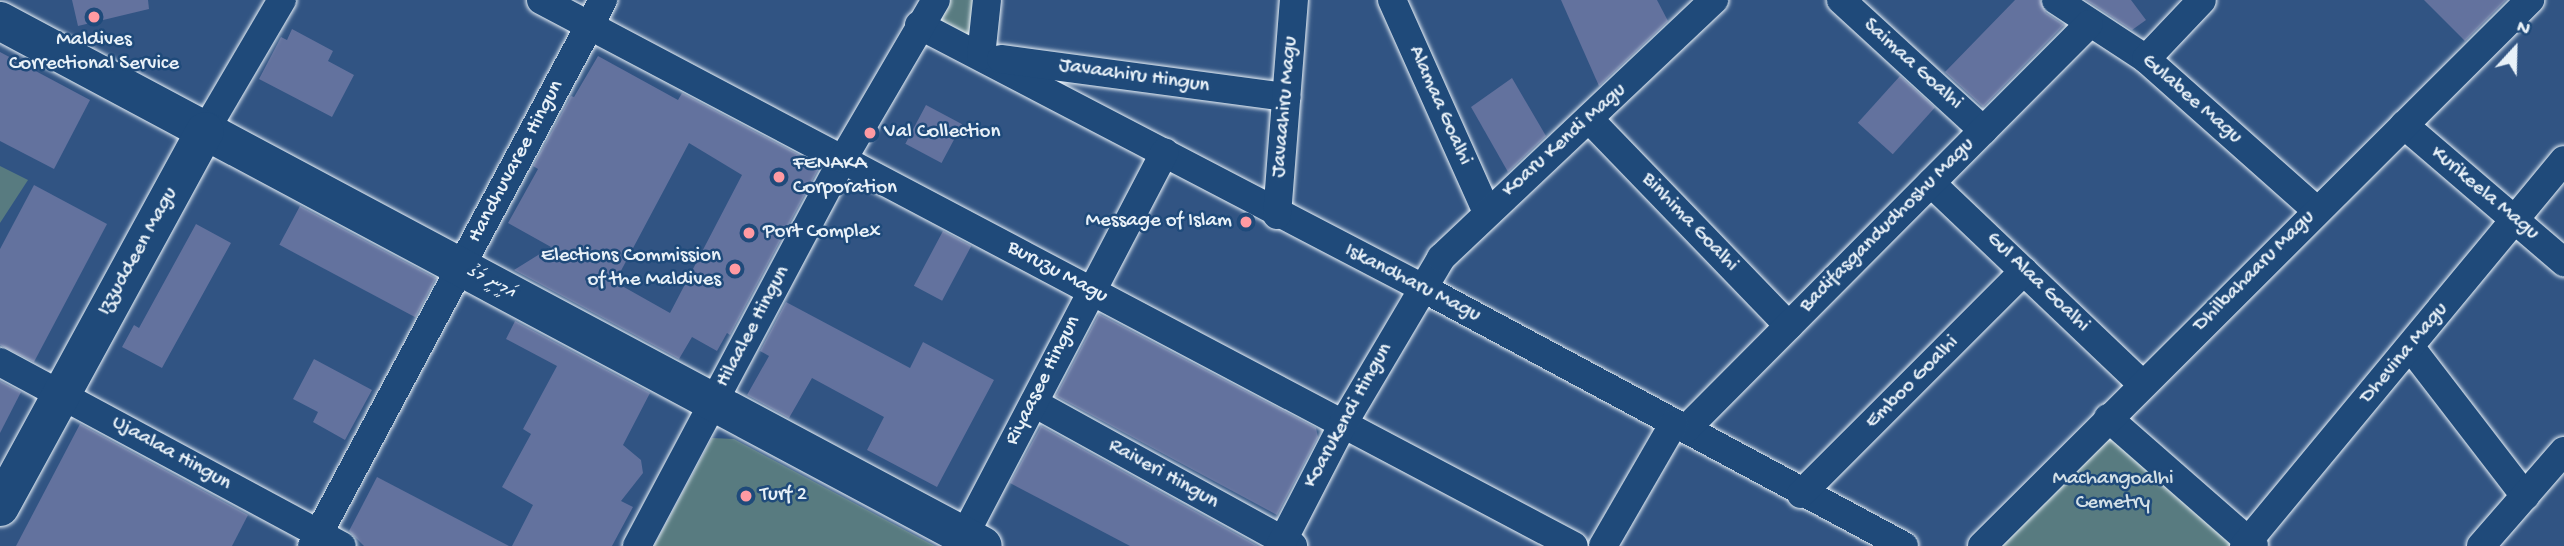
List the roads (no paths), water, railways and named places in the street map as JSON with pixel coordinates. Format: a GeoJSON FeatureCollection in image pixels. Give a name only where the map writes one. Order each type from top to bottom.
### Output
{"type":"FeatureCollection","features":[{"type":"Feature","properties":{"kind":"street","name":"Izzuddeen Magu"},"geometry":{"type":"LineString","coordinates":[[0,507],[205,131],[282,0]]}},
{"type":"Feature","properties":{"kind":"street","name":"Buruzu Magu"},"geometry":{"type":"LineString","coordinates":[[541,0],[1574,546]]}},
{"type":"Feature","properties":{"kind":"street","name":"Handhuvaree Hingun"},"geometry":{"type":"LineString","coordinates":[[324,542],[461,268],[603,0]]}},
{"type":"Feature","properties":{"kind":"street","name":"Hilaalee Hingun"},"geometry":{"type":"LineString","coordinates":[[637,546],[843,159],[936,0]]}},
{"type":"Feature","properties":{"kind":"street"},"geometry":{"type":"LineString","coordinates":[[981,56],[987,0]]}},
{"type":"Feature","properties":{"kind":"street","name":"Javaahiru Magu"},"geometry":{"type":"LineString","coordinates":[[1277,215],[1294,0]]}},
{"type":"Feature","properties":{"kind":"street","name":"Alamaa Goalhi"},"geometry":{"type":"LineString","coordinates":[[1391,0],[1487,212]]}},
{"type":"Feature","properties":{"kind":"street","name":"Koaru Kendi Magu"},"geometry":{"type":"LineString","coordinates":[[1421,287],[1441,258],[1487,212],[1590,120],[1714,0]]}},
{"type":"Feature","properties":{"kind":"street","name":"Saimaa Goalhi"},"geometry":{"type":"LineString","coordinates":[[1841,0],[1983,130]]}},
{"type":"Feature","properties":{"kind":"street","name":"Gulabee Magu"},"geometry":{"type":"LineString","coordinates":[[2056,0],[2089,24],[2146,58],[2317,211]]}},
{"type":"Feature","properties":{"kind":"street"},"geometry":{"type":"LineString","coordinates":[[2146,58],[2202,0]]}},
{"type":"Feature","properties":{"kind":"street","name":"Dhilbahaaru Magu"},"geometry":{"type":"LineString","coordinates":[[1982,546],[2530,0]]}},
{"type":"Feature","properties":{"kind":"street","name":"އަމީނީ މަގު"},"geometry":{"type":"LineString","coordinates":[[0,21],[974,541]]}},
{"type":"Feature","properties":{"kind":"street","name":"Badifasgandudhoshu Magu"},"geometry":{"type":"LineString","coordinates":[[1603,546],[1680,426],[1789,326],[2089,24]]}},
{"type":"Feature","properties":{"kind":"street","name":"Iskandharu Magu"},"geometry":{"type":"LineString","coordinates":[[919,25],[1165,152],[1277,215],[1421,287],[1801,494],[1904,546]]}},
{"type":"Feature","properties":{"kind":"street","name":"Javaahiru Hingun"},"geometry":{"type":"LineString","coordinates":[[981,56],[1286,97]]}},
{"type":"Feature","properties":{"kind":"street","name":"Binhima Goalhi"},"geometry":{"type":"LineString","coordinates":[[1590,120],[1789,326]]}},
{"type":"Feature","properties":{"kind":"street","name":"Kurikeela Magu"},"geometry":{"type":"LineString","coordinates":[[2403,125],[2564,262]]}},
{"type":"Feature","properties":{"kind":"street","name":"Riyaasee Hingun"},"geometry":{"type":"LineString","coordinates":[[974,541],[1034,403],[1090,290],[1165,152]]}},
{"type":"Feature","properties":{"kind":"street","name":"Dhevina Magu"},"geometry":{"type":"LineString","coordinates":[[2249,544],[2564,160]]}},
{"type":"Feature","properties":{"kind":"street","name":"Gul Alaa Goalhi"},"geometry":{"type":"LineString","coordinates":[[1931,183],[2142,384]]}},
{"type":"Feature","properties":{"kind":"street","name":"Emboo Goalhi"},"geometry":{"type":"LineString","coordinates":[[1801,494],[2024,271]]}},
{"type":"Feature","properties":{"kind":"street","name":"Koarukendi Hingun"},"geometry":{"type":"LineString","coordinates":[[1285,544],[1343,424],[1421,287]]}},
{"type":"Feature","properties":{"kind":"street"},"geometry":{"type":"LineString","coordinates":[[2412,348],[2525,496]]}},
{"type":"Feature","properties":{"kind":"street","name":"Ujaalaa Hingun"},"geometry":{"type":"LineString","coordinates":[[0,362],[62,394],[324,542]]}},
{"type":"Feature","properties":{"kind":"street","name":"Raiveri Hingun"},"geometry":{"type":"LineString","coordinates":[[1034,403],[1285,544]]}},
{"type":"Feature","properties":{"kind":"street"},"geometry":{"type":"LineString","coordinates":[[2108,418],[2249,544]]}},
{"type":"Feature","properties":{"kind":"street"},"geometry":{"type":"LineString","coordinates":[[2480,546],[2564,451]]}},
{"type":"Feature","properties":{"kind":"place","name":"Maldives Correctional Service"},"geometry":{"type":"Point","coordinates":[94,17]}},
{"type":"Feature","properties":{"kind":"place","name":"Val Collection"},"geometry":{"type":"Point","coordinates":[870,133]}},
{"type":"Feature","properties":{"kind":"place","name":"FENAKA Corporation"},"geometry":{"type":"Point","coordinates":[779,177]}},
{"type":"Feature","properties":{"kind":"place","name":"Message of Islam"},"geometry":{"type":"Point","coordinates":[1246,222]}},
{"type":"Feature","properties":{"kind":"place","name":"Port Complex"},"geometry":{"type":"Point","coordinates":[749,233]}},
{"type":"Feature","properties":{"kind":"place","name":"Elections Commission of the Maldives"},"geometry":{"type":"Point","coordinates":[735,269]}},
{"type":"Feature","properties":{"kind":"place","name":"Turf 2"},"geometry":{"type":"Point","coordinates":[746,496]}},
{"type":"Feature","properties":{"kind":"park label","name":"Machangoalhi Cemetry"},"geometry":{"type":"Point","coordinates":[2113,492]}}]}
